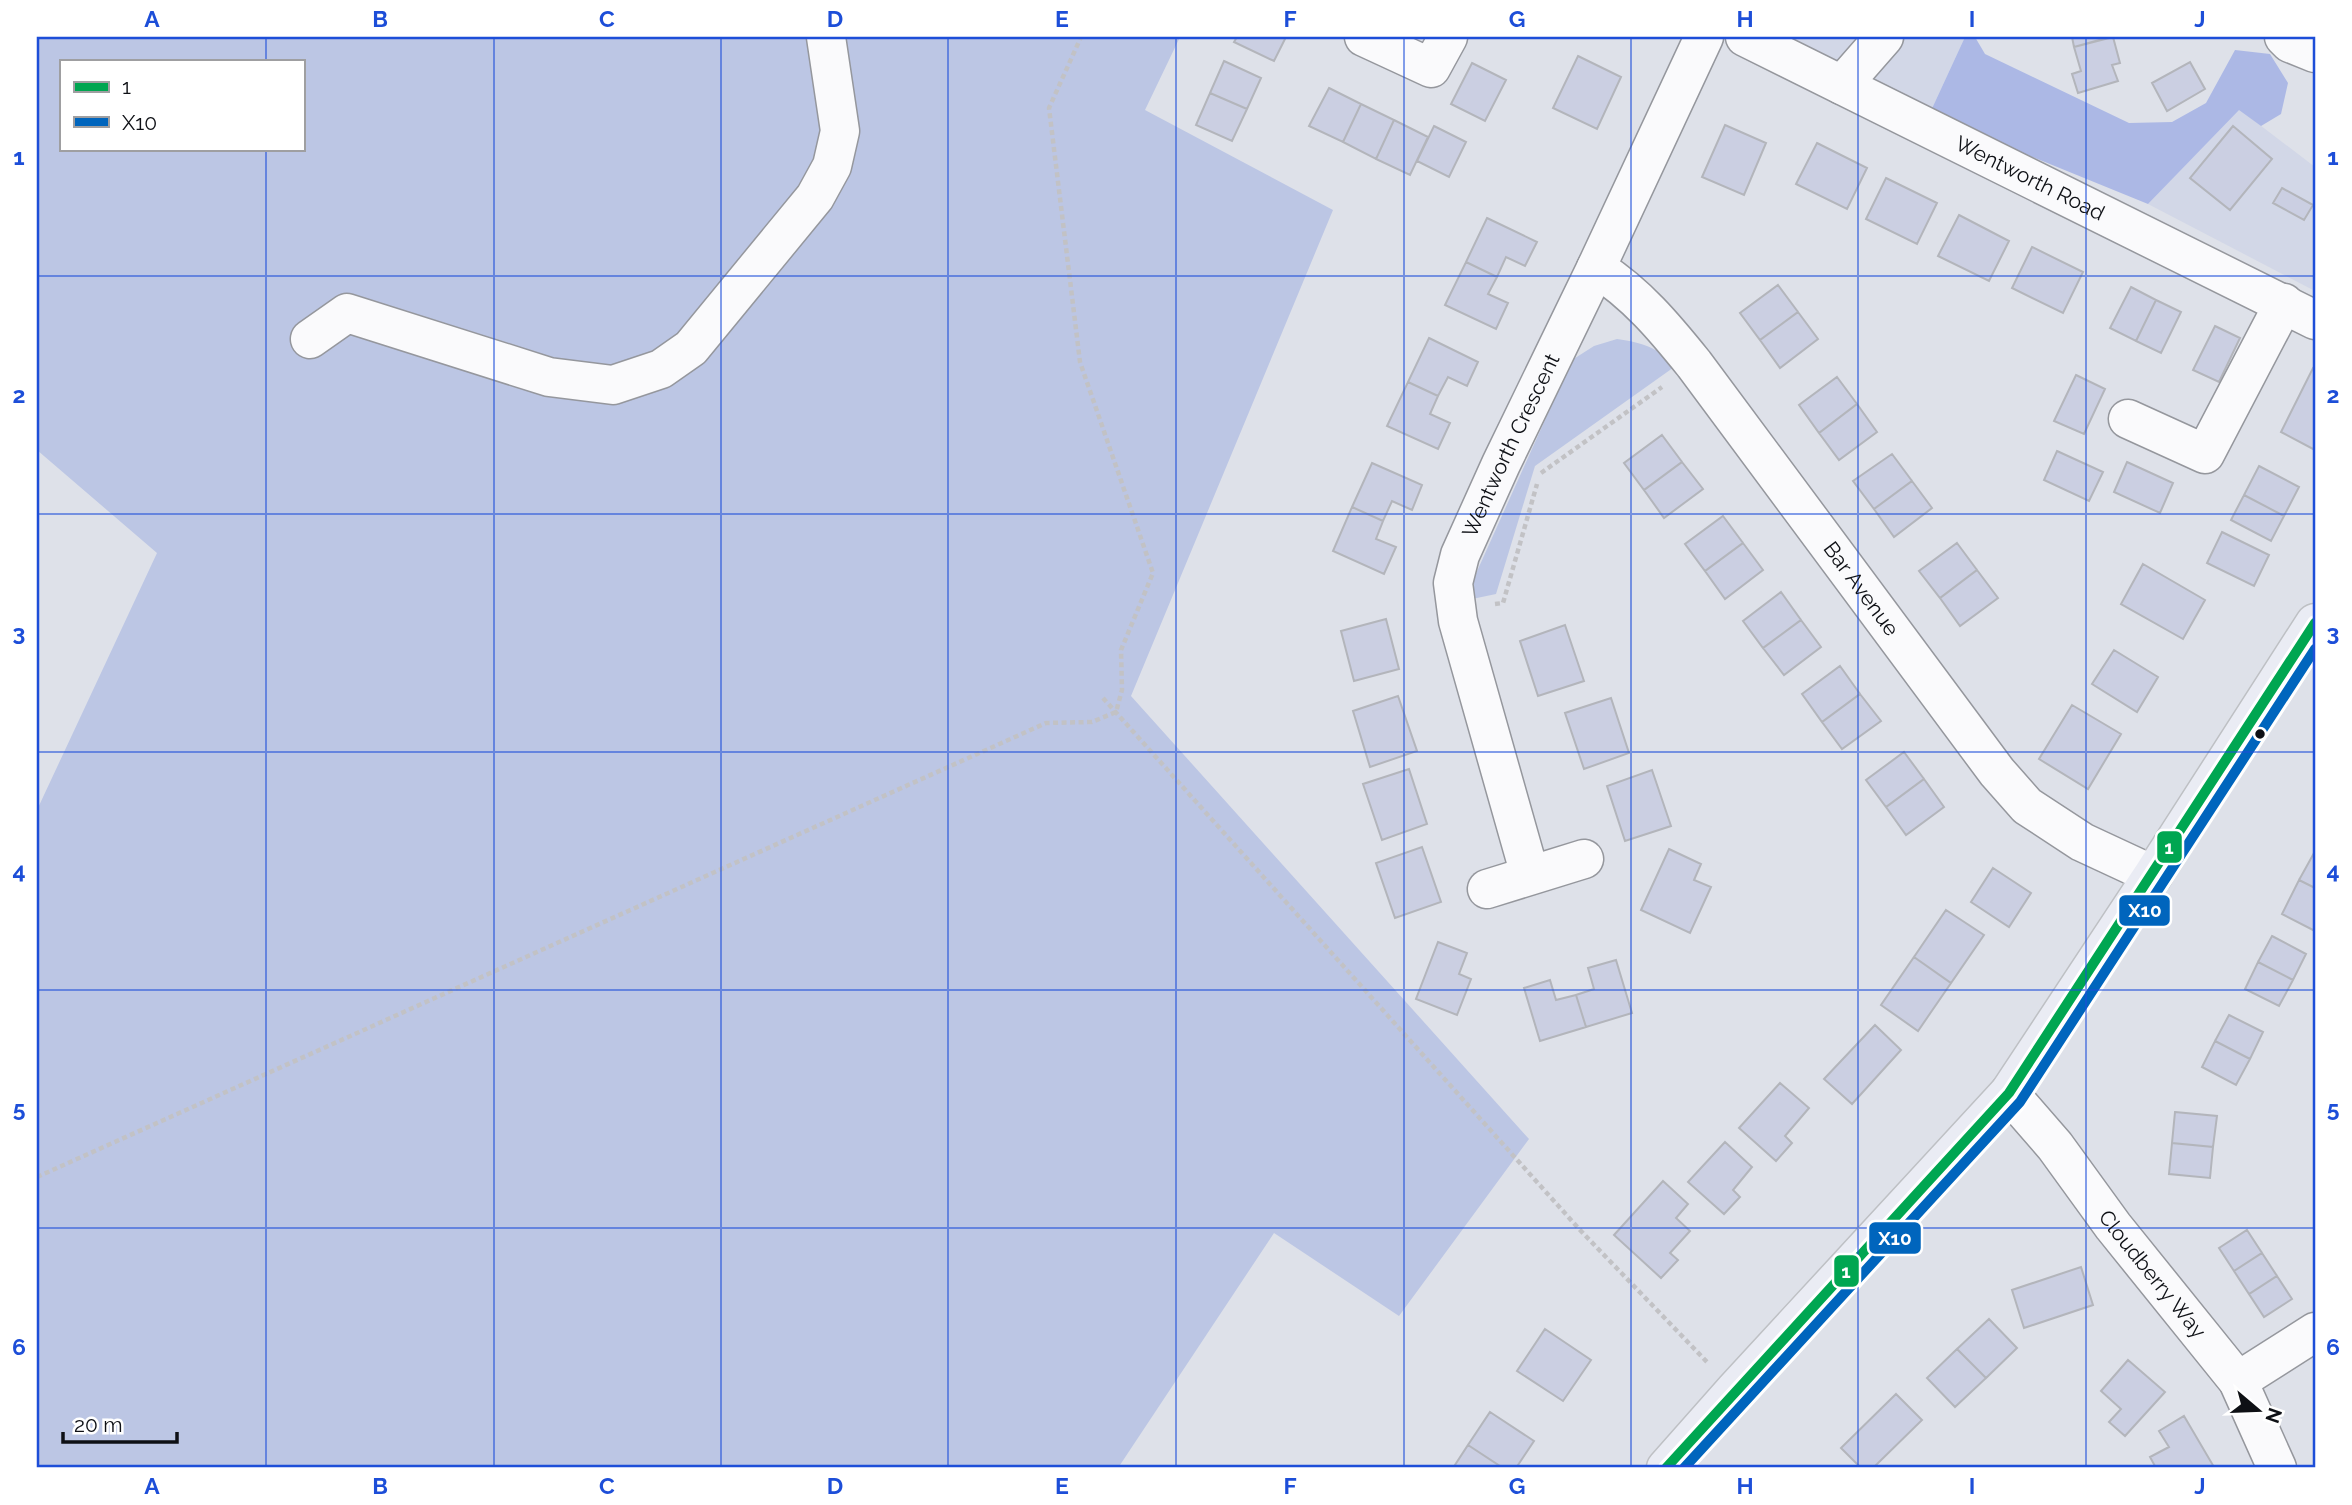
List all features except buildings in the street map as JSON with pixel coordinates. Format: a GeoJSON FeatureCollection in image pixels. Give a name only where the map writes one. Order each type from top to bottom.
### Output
{"type":"FeatureCollection","features":[{"type":"Feature","properties":{"kind":"main road"},"geometry":{"type":"LineString","coordinates":[[1666,1468],[2009,1093],[2315,623]]}},
{"type":"Feature","properties":{"kind":"street"},"geometry":{"type":"LineString","coordinates":[[310,339],[347,313],[549,377],[612,385],[661,369],[691,348],[815,197],[832,166],[840,131],[826,37]]}},
{"type":"Feature","properties":{"kind":"street"},"geometry":{"type":"LineString","coordinates":[[1364,37],[1431,68],[1448,37]]}},
{"type":"Feature","properties":{"kind":"street","name":"Wentworth Crescent"},"geometry":{"type":"LineString","coordinates":[[1530,875],[1456,609],[1453,583],[1460,555],[1501,464],[1704,37]]}},
{"type":"Feature","properties":{"kind":"street","name":"Wentworth Road"},"geometry":{"type":"LineString","coordinates":[[1745,37],[2299,311]]}},
{"type":"Feature","properties":{"kind":"street"},"geometry":{"type":"LineString","coordinates":[[1842,85],[1884,37]]}},
{"type":"Feature","properties":{"kind":"street"},"geometry":{"type":"LineString","coordinates":[[2284,37],[2290,43],[2315,53]]}},
{"type":"Feature","properties":{"kind":"street","name":"Bar Avenue"},"geometry":{"type":"LineString","coordinates":[[1596,268],[1619,282],[1656,317],[1694,364],[1997,772],[2027,806],[2071,835],[2153,875]]}},
{"type":"Feature","properties":{"kind":"street"},"geometry":{"type":"LineString","coordinates":[[2128,419],[2205,454],[2299,311]]}},
{"type":"Feature","properties":{"kind":"street"},"geometry":{"type":"LineString","coordinates":[[1487,889],[1584,859]]}},
{"type":"Feature","properties":{"kind":"street","name":"Cloudberry Way"},"geometry":{"type":"LineString","coordinates":[[2009,1093],[2055,1146],[2113,1226],[2238,1381],[2277,1468]]}},
{"type":"Feature","properties":{"kind":"street"},"geometry":{"type":"LineString","coordinates":[[2238,1381],[2315,1332]]}},
{"type":"Feature","properties":{"kind":"path"},"geometry":{"type":"LineString","coordinates":[[1082,37],[1049,108],[1080,362],[1153,573],[1121,650],[1122,690],[1116,712]]}},
{"type":"Feature","properties":{"kind":"path"},"geometry":{"type":"LineString","coordinates":[[1456,609],[1503,603],[1541,474],[1694,364]]}},
{"type":"Feature","properties":{"kind":"path"},"geometry":{"type":"LineString","coordinates":[[1103,698],[1580,1230],[1735,1390]]}},
{"type":"Feature","properties":{"kind":"path"},"geometry":{"type":"LineString","coordinates":[[37,1177],[1046,723],[1092,722],[1116,712]]}},
{"type":"Feature","properties":{"kind":"shaded area"},"geometry":{"type":"Polygon","coordinates":[[[37,37],[1180,37],[1145,110],[1333,210],[1131,696],[1529,1139],[1399,1316],[1274,1233],[1118,1468],[37,1468],[37,810],[157,553],[37,450],[37,37]]]}},
{"type":"Feature","properties":{"kind":"shaded area"},"geometry":{"type":"Polygon","coordinates":[[[1773,37],[1965,37],[1929,115],[1773,37]]]}},
{"type":"Feature","properties":{"kind":"shaded area"},"geometry":{"type":"Polygon","coordinates":[[[1965,37],[1975,37],[1985,54],[2129,123],[2172,122],[2206,103],[2235,50],[2270,54],[2288,83],[2281,114],[2261,126],[2239,110],[2148,204],[1929,115],[1965,37]]]}},
{"type":"Feature","properties":{"kind":"shaded area"},"geometry":{"type":"Polygon","coordinates":[[[2239,109],[2315,167],[2315,291],[2148,204],[2239,109]]]}},
{"type":"Feature","properties":{"kind":"shaded area"},"geometry":{"type":"Polygon","coordinates":[[[1617,339],[1649,347],[1677,365],[1535,466],[1496,594],[1472,599],[1474,578],[1572,360],[1594,346],[1617,339]]]}},
{"type":"Feature","properties":{"kind":"transit line","name":"1"},"geometry":{"type":"LineString","coordinates":[[1666,1468],[2009,1093],[2315,623]]}},
{"type":"Feature","properties":{"kind":"transit line","name":"X10"},"geometry":{"type":"LineString","coordinates":[[1684,1468],[2020,1102],[2315,649]]}}]}
